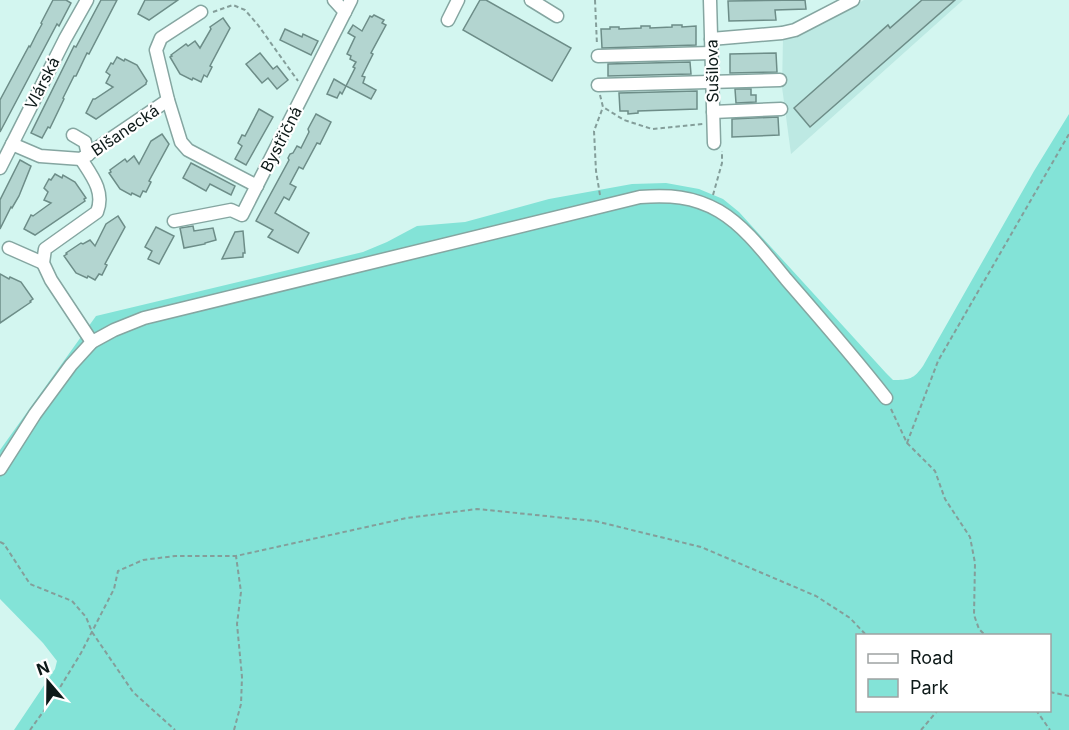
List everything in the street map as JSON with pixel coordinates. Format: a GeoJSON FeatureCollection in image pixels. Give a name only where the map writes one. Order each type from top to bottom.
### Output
{"type":"FeatureCollection","features":[{"type":"Feature","properties":{"kind":"street","name":"Vlárská"},"geometry":{"type":"LineString","coordinates":[[0,168],[87,0]]}},
{"type":"Feature","properties":{"kind":"street"},"geometry":{"type":"LineString","coordinates":[[334,0],[345,12]]}},
{"type":"Feature","properties":{"kind":"street","name":"Bystřičná"},"geometry":{"type":"LineString","coordinates":[[174,221],[231,210],[242,215],[351,0]]}},
{"type":"Feature","properties":{"kind":"street"},"geometry":{"type":"LineString","coordinates":[[448,20],[458,0]]}},
{"type":"Feature","properties":{"kind":"street"},"geometry":{"type":"LineString","coordinates":[[531,0],[557,15]]}},
{"type":"Feature","properties":{"kind":"street","name":"Sušilova"},"geometry":{"type":"LineString","coordinates":[[710,0],[714,143]]}},
{"type":"Feature","properties":{"kind":"street"},"geometry":{"type":"LineString","coordinates":[[711,39],[795,30],[847,1]]}},
{"type":"Feature","properties":{"kind":"street","name":"Blšanecká"},"geometry":{"type":"LineString","coordinates":[[201,12],[161,38],[156,50],[181,142],[188,150],[257,186]]}},
{"type":"Feature","properties":{"kind":"street"},"geometry":{"type":"LineString","coordinates":[[598,56],[712,53]]}},
{"type":"Feature","properties":{"kind":"street"},"geometry":{"type":"LineString","coordinates":[[598,85],[780,80]]}},
{"type":"Feature","properties":{"kind":"street","name":"Blšanecká"},"geometry":{"type":"LineString","coordinates":[[12,144],[40,156],[85,157],[168,100]]}},
{"type":"Feature","properties":{"kind":"street"},"geometry":{"type":"LineString","coordinates":[[713,118],[781,109]]}},
{"type":"Feature","properties":{"kind":"street"},"geometry":{"type":"LineString","coordinates":[[73,135],[85,142],[85,157]]}},
{"type":"Feature","properties":{"kind":"street","name":"Blšanecká"},"geometry":{"type":"LineString","coordinates":[[43,263],[45,249],[96,212],[100,204],[99,192],[85,157]]}},
{"type":"Feature","properties":{"kind":"street"},"geometry":{"type":"LineString","coordinates":[[0,469],[35,414],[71,365],[92,342],[114,330],[144,318],[640,197],[664,195],[687,198],[719,211],[745,231],[886,398]]}},
{"type":"Feature","properties":{"kind":"street"},"geometry":{"type":"LineString","coordinates":[[9,248],[43,263],[51,280],[92,342]]}},
{"type":"Feature","properties":{"kind":"path"},"geometry":{"type":"LineString","coordinates":[[595,0],[598,56]]}},
{"type":"Feature","properties":{"kind":"path"},"geometry":{"type":"LineString","coordinates":[[201,12],[215,12],[233,5],[245,10],[305,90]]}},
{"type":"Feature","properties":{"kind":"path"},"geometry":{"type":"LineString","coordinates":[[598,85],[601,89],[600,97],[603,106],[624,120],[652,129],[713,118]]}},
{"type":"Feature","properties":{"kind":"path"},"geometry":{"type":"LineString","coordinates":[[602,206],[596,171],[594,131],[603,106]]}},
{"type":"Feature","properties":{"kind":"path"},"geometry":{"type":"LineString","coordinates":[[907,443],[938,361],[1069,134]]}},
{"type":"Feature","properties":{"kind":"path"},"geometry":{"type":"LineString","coordinates":[[709,207],[722,163],[721,143],[714,143]]}},
{"type":"Feature","properties":{"kind":"path"},"geometry":{"type":"LineString","coordinates":[[886,398],[907,443],[935,471],[945,499],[970,537],[975,562],[974,615],[979,629],[984,634]]}},
{"type":"Feature","properties":{"kind":"path"},"geometry":{"type":"LineString","coordinates":[[30,730],[56,694],[92,632],[114,589],[118,571],[143,560],[175,556],[236,556],[407,519],[477,509],[595,521],[701,547],[816,596],[850,618],[865,634]]}},
{"type":"Feature","properties":{"kind":"path"},"geometry":{"type":"LineString","coordinates":[[0,542],[4,544],[30,584],[72,601],[86,617],[92,632],[133,692],[174,730]]}},
{"type":"Feature","properties":{"kind":"path"},"geometry":{"type":"LineString","coordinates":[[234,730],[241,704],[242,677],[237,624],[241,592],[236,556]]}},
{"type":"Feature","properties":{"kind":"path"},"geometry":{"type":"LineString","coordinates":[[1051,692],[1069,696]]}},
{"type":"Feature","properties":{"kind":"path"},"geometry":{"type":"LineString","coordinates":[[921,730],[937,712]]}},
{"type":"Feature","properties":{"kind":"path"},"geometry":{"type":"LineString","coordinates":[[1037,712],[1050,730]]}},
{"type":"Feature","properties":{"kind":"shaded area"},"geometry":{"type":"Polygon","coordinates":[[[864,0],[963,0],[791,154],[782,87],[783,39],[800,35],[864,0]]]}},
{"type":"Feature","properties":{"kind":"green space"},"geometry":{"type":"Polygon","coordinates":[[[1069,114],[1069,730],[14,730],[55,669],[57,661],[43,643],[0,599],[0,450],[96,316],[363,252],[417,226],[465,222],[549,199],[632,184],[666,183],[699,189],[723,199],[739,212],[893,380],[911,378],[923,366],[1069,114]]]}},
{"type":"Feature","properties":{"kind":"building"},"geometry":{"type":"Polygon","coordinates":[[[53,0],[66,0],[71,3],[59,26],[57,24],[0,132],[0,100],[53,0]]]}},
{"type":"Feature","properties":{"kind":"building"},"geometry":{"type":"Polygon","coordinates":[[[101,0],[117,0],[89,54],[87,53],[74,76],[50,128],[48,127],[42,138],[31,133],[74,46],[76,47],[101,0]]]}},
{"type":"Feature","properties":{"kind":"building"},"geometry":{"type":"Polygon","coordinates":[[[145,0],[178,0],[149,20],[138,14],[145,0]]]}},
{"type":"Feature","properties":{"kind":"building"},"geometry":{"type":"Polygon","coordinates":[[[480,0],[486,0],[571,48],[552,81],[463,30],[480,0]]]}},
{"type":"Feature","properties":{"kind":"building"},"geometry":{"type":"Polygon","coordinates":[[[805,0],[806,9],[775,10],[776,20],[729,21],[728,1],[805,0]]]}},
{"type":"Feature","properties":{"kind":"building"},"geometry":{"type":"Polygon","coordinates":[[[922,0],[955,0],[810,127],[794,108],[888,25],[890,28],[922,0]]]}},
{"type":"Feature","properties":{"kind":"building"},"geometry":{"type":"Polygon","coordinates":[[[374,15],[384,20],[382,23],[386,25],[362,76],[365,77],[363,83],[376,90],[371,99],[346,86],[356,62],[347,54],[355,37],[348,33],[353,25],[362,31],[370,16],[374,15]]]}},
{"type":"Feature","properties":{"kind":"building"},"geometry":{"type":"Polygon","coordinates":[[[223,18],[230,28],[210,66],[212,67],[207,77],[204,75],[201,82],[180,74],[171,55],[186,44],[188,46],[195,41],[200,48],[210,27],[223,18]]]}},
{"type":"Feature","properties":{"kind":"building"},"geometry":{"type":"Polygon","coordinates":[[[672,25],[696,26],[696,45],[602,48],[601,29],[641,28],[641,26],[672,27],[672,25]]]}},
{"type":"Feature","properties":{"kind":"building"},"geometry":{"type":"Polygon","coordinates":[[[285,29],[318,41],[311,55],[280,40],[285,29]]]}},
{"type":"Feature","properties":{"kind":"building"},"geometry":{"type":"Polygon","coordinates":[[[260,53],[273,69],[277,66],[288,80],[277,89],[268,78],[262,83],[246,64],[260,53]]]}},
{"type":"Feature","properties":{"kind":"building"},"geometry":{"type":"Polygon","coordinates":[[[776,53],[777,72],[730,73],[730,54],[776,53]]]}},
{"type":"Feature","properties":{"kind":"building"},"geometry":{"type":"Polygon","coordinates":[[[117,57],[137,65],[147,81],[146,84],[96,119],[86,113],[93,99],[113,87],[106,83],[110,75],[106,72],[117,57]]]}},
{"type":"Feature","properties":{"kind":"building"},"geometry":{"type":"Polygon","coordinates":[[[690,62],[691,74],[608,76],[608,64],[690,62]]]}},
{"type":"Feature","properties":{"kind":"building"},"geometry":{"type":"Polygon","coordinates":[[[334,79],[346,86],[337,98],[327,94],[334,79]]]}},
{"type":"Feature","properties":{"kind":"building"},"geometry":{"type":"Polygon","coordinates":[[[735,89],[751,89],[751,95],[756,95],[756,102],[736,103],[735,89]]]}},
{"type":"Feature","properties":{"kind":"building"},"geometry":{"type":"Polygon","coordinates":[[[697,91],[697,109],[638,111],[638,113],[628,114],[628,111],[620,111],[619,93],[697,91]]]}},
{"type":"Feature","properties":{"kind":"building"},"geometry":{"type":"Polygon","coordinates":[[[259,109],[273,117],[246,165],[235,159],[242,146],[238,143],[242,135],[245,136],[259,109]]]}},
{"type":"Feature","properties":{"kind":"building"},"geometry":{"type":"Polygon","coordinates":[[[316,114],[331,122],[320,144],[317,143],[303,169],[299,167],[290,184],[296,187],[289,200],[284,197],[275,213],[309,233],[298,253],[268,237],[273,230],[256,221],[289,160],[290,154],[297,146],[301,148],[316,114]]]}},
{"type":"Feature","properties":{"kind":"building"},"geometry":{"type":"Polygon","coordinates":[[[778,117],[779,135],[732,137],[732,119],[778,117]]]}},
{"type":"Feature","properties":{"kind":"building"},"geometry":{"type":"Polygon","coordinates":[[[162,134],[169,144],[149,181],[151,182],[146,192],[143,191],[140,197],[120,189],[109,173],[110,170],[125,159],[127,162],[134,156],[139,164],[151,141],[162,134]]]}},
{"type":"Feature","properties":{"kind":"building"},"geometry":{"type":"Polygon","coordinates":[[[20,160],[31,166],[19,196],[0,229],[0,200],[20,160]]]}},
{"type":"Feature","properties":{"kind":"building"},"geometry":{"type":"Polygon","coordinates":[[[191,163],[235,186],[231,195],[210,184],[206,191],[183,178],[191,163]]]}},
{"type":"Feature","properties":{"kind":"building"},"geometry":{"type":"Polygon","coordinates":[[[55,174],[62,178],[63,175],[75,182],[86,198],[85,201],[35,235],[24,229],[31,215],[33,216],[51,203],[44,200],[48,192],[44,188],[55,174]]]}},
{"type":"Feature","properties":{"kind":"building"},"geometry":{"type":"Polygon","coordinates":[[[118,216],[125,227],[105,264],[107,265],[102,275],[99,274],[95,280],[76,273],[64,256],[66,253],[90,240],[95,246],[106,224],[118,216]]]}},
{"type":"Feature","properties":{"kind":"building"},"geometry":{"type":"Polygon","coordinates":[[[193,226],[194,231],[213,228],[216,240],[184,248],[180,228],[193,226]]]}},
{"type":"Feature","properties":{"kind":"building"},"geometry":{"type":"Polygon","coordinates":[[[156,227],[174,236],[159,264],[148,259],[152,251],[145,247],[156,227]]]}},
{"type":"Feature","properties":{"kind":"building"},"geometry":{"type":"Polygon","coordinates":[[[243,231],[245,253],[243,257],[222,259],[235,232],[243,231]]]}},
{"type":"Feature","properties":{"kind":"building"},"geometry":{"type":"Polygon","coordinates":[[[0,274],[21,282],[33,299],[0,323],[0,274]]]}}]}
